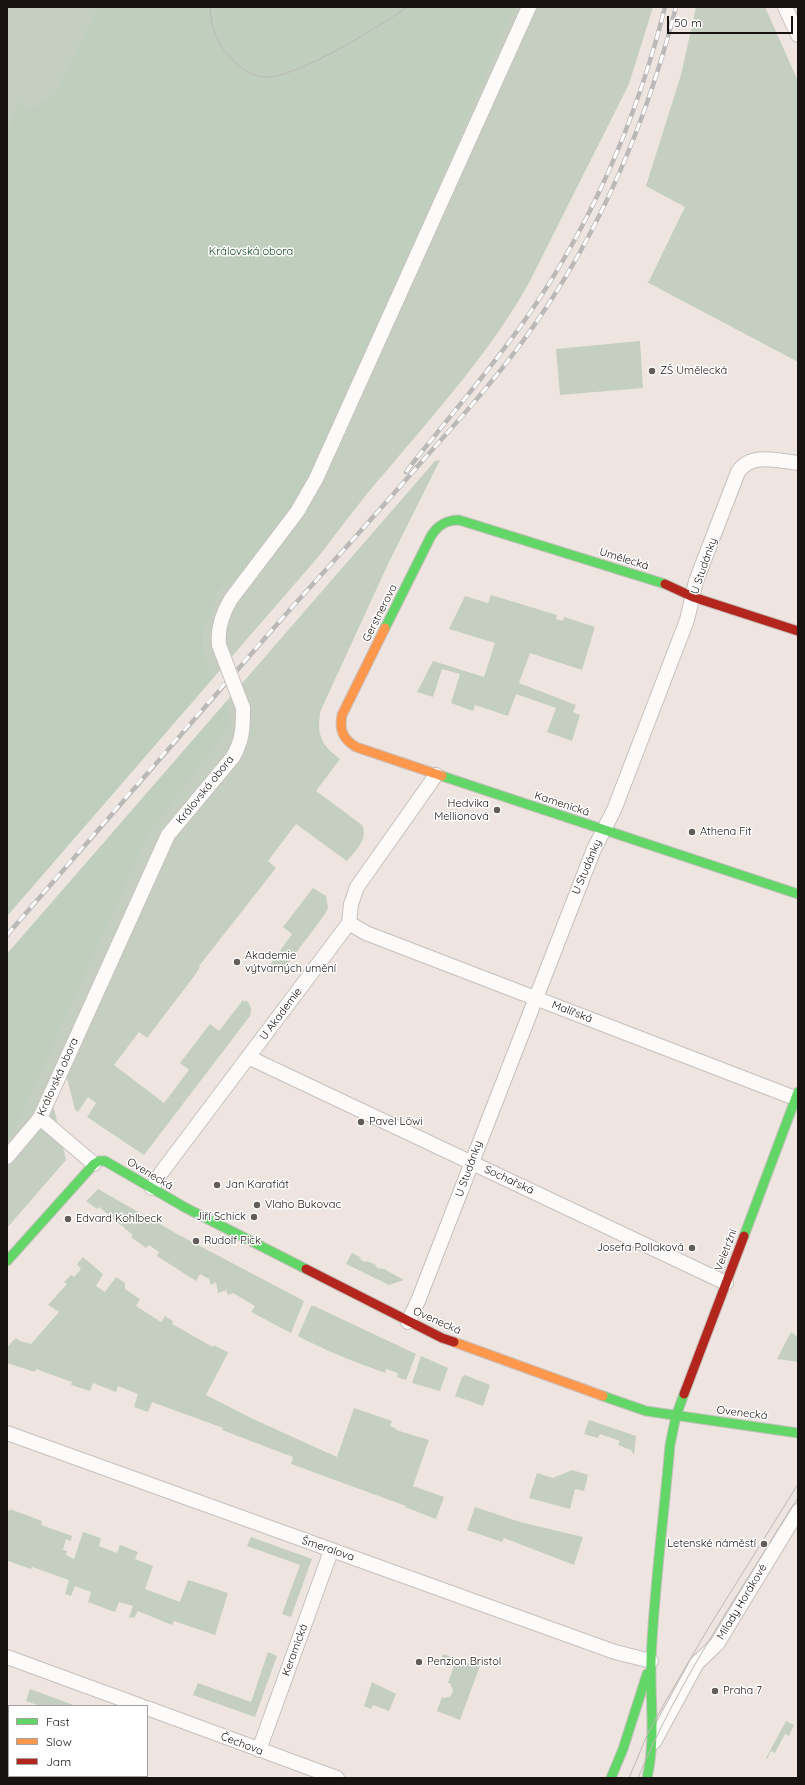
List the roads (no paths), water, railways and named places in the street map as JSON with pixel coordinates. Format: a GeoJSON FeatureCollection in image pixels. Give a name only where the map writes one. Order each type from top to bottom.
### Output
{"type":"FeatureCollection","features":[{"type":"Feature","properties":{"kind":"street","name":"Královská obora"},"geometry":{"type":"LineString","coordinates":[[7,1157],[40,1118],[168,835],[233,757],[241,743],[243,730],[243,708],[219,645],[218,632],[224,611],[230,599],[298,512],[316,479],[529,7]]}},
{"type":"Feature","properties":{"kind":"street"},"geometry":{"type":"LineString","coordinates":[[785,7],[798,35]]}},
{"type":"Feature","properties":{"kind":"street","name":"U Studánky"},"geometry":{"type":"LineString","coordinates":[[408,1322],[594,849],[614,810],[685,627],[696,581],[741,467],[752,460],[759,458],[798,463]]}},
{"type":"Feature","properties":{"kind":"street","name":"Umělecká"},"geometry":{"type":"LineString","coordinates":[[442,523],[452,520],[459,520],[673,587],[693,597],[798,631]]}},
{"type":"Feature","properties":{"kind":"street","name":"Gerstnerova"},"geometry":{"type":"LineString","coordinates":[[342,715],[431,536],[442,523]]}},
{"type":"Feature","properties":{"kind":"street","name":"Kamenická"},"geometry":{"type":"LineString","coordinates":[[342,715],[340,728],[344,739],[349,743],[436,774],[798,894]]}},
{"type":"Feature","properties":{"kind":"street"},"geometry":{"type":"LineString","coordinates":[[349,923],[351,904],[357,887],[436,774]]}},
{"type":"Feature","properties":{"kind":"street","name":"Malířská"},"geometry":{"type":"LineString","coordinates":[[349,923],[366,933],[535,998],[797,1095]]}},
{"type":"Feature","properties":{"kind":"street","name":"U Akademie"},"geometry":{"type":"LineString","coordinates":[[152,1188],[349,923]]}},
{"type":"Feature","properties":{"kind":"street","name":"Sochařská"},"geometry":{"type":"LineString","coordinates":[[248,1057],[726,1283]]}},
{"type":"Feature","properties":{"kind":"street","name":"Veletržní"},"geometry":{"type":"LineString","coordinates":[[676,1416],[797,1095]]}},
{"type":"Feature","properties":{"kind":"street"},"geometry":{"type":"LineString","coordinates":[[7,1261],[94,1164],[40,1118]]}},
{"type":"Feature","properties":{"kind":"street","name":"Ovenecká"},"geometry":{"type":"LineString","coordinates":[[94,1164],[99,1161],[105,1161],[186,1208],[442,1338],[640,1409],[676,1416],[798,1433]]}},
{"type":"Feature","properties":{"kind":"street"},"geometry":{"type":"LineString","coordinates":[[653,1744],[651,1661],[670,1445],[676,1416]]}},
{"type":"Feature","properties":{"kind":"street","name":"Šmeralova"},"geometry":{"type":"LineString","coordinates":[[7,1434],[615,1652],[651,1661]]}},
{"type":"Feature","properties":{"kind":"street","name":"Milady Horákové"},"geometry":{"type":"LineString","coordinates":[[647,1778],[653,1744],[696,1663],[717,1644],[798,1511]]}},
{"type":"Feature","properties":{"kind":"street","name":"Keramická"},"geometry":{"type":"LineString","coordinates":[[259,1750],[331,1551]]}},
{"type":"Feature","properties":{"kind":"street"},"geometry":{"type":"LineString","coordinates":[[7,1657],[104,1700],[135,1705]]}},
{"type":"Feature","properties":{"kind":"street"},"geometry":{"type":"LineString","coordinates":[[611,1778],[623,1749],[651,1661]]}},
{"type":"Feature","properties":{"kind":"street","name":"Čechova"},"geometry":{"type":"LineString","coordinates":[[148,1708],[337,1778]]}},
{"type":"Feature","properties":{"kind":"tram line"},"geometry":{"type":"LineString","coordinates":[[210,7],[213,28],[221,46],[233,61],[246,71],[261,77],[280,75],[297,69],[338,50],[407,7]]}},
{"type":"Feature","properties":{"kind":"tram line"},"geometry":{"type":"LineString","coordinates":[[629,1778],[648,1733],[664,1704],[709,1627],[798,1484]]}},
{"type":"Feature","properties":{"kind":"tram line"},"geometry":{"type":"LineString","coordinates":[[638,1778],[672,1705],[712,1635],[798,1498]]}},
{"type":"Feature","properties":{"kind":"railway"},"geometry":{"type":"LineString","coordinates":[[406,472],[513,337],[572,245],[592,207],[626,129],[641,89],[665,7]]}},
{"type":"Feature","properties":{"kind":"railway"},"geometry":{"type":"LineString","coordinates":[[7,935],[257,647],[463,415],[522,343],[559,287],[581,250],[620,172],[651,91],[676,7]]}},
{"type":"Feature","properties":{"kind":"place","name":"ZŠ Umělecká"},"geometry":{"type":"Point","coordinates":[652,371]}},
{"type":"Feature","properties":{"kind":"place","name":"Hedvika Mellionová"},"geometry":{"type":"Point","coordinates":[497,810]}},
{"type":"Feature","properties":{"kind":"place","name":"Athena Fit"},"geometry":{"type":"Point","coordinates":[692,832]}},
{"type":"Feature","properties":{"kind":"place","name":"Akademie výtvarných umění"},"geometry":{"type":"Point","coordinates":[237,962]}},
{"type":"Feature","properties":{"kind":"place","name":"Pavel Löwi"},"geometry":{"type":"Point","coordinates":[361,1122]}},
{"type":"Feature","properties":{"kind":"place","name":"Jan Karafiát"},"geometry":{"type":"Point","coordinates":[217,1185]}},
{"type":"Feature","properties":{"kind":"place","name":"Vlaho Bukovac"},"geometry":{"type":"Point","coordinates":[257,1205]}},
{"type":"Feature","properties":{"kind":"place","name":"Jiří Schick"},"geometry":{"type":"Point","coordinates":[254,1217]}},
{"type":"Feature","properties":{"kind":"place","name":"Edvard Kohlbeck"},"geometry":{"type":"Point","coordinates":[68,1219]}},
{"type":"Feature","properties":{"kind":"place","name":"Rudolf Pick"},"geometry":{"type":"Point","coordinates":[196,1241]}},
{"type":"Feature","properties":{"kind":"place","name":"Josefa Pollaková"},"geometry":{"type":"Point","coordinates":[692,1248]}},
{"type":"Feature","properties":{"kind":"place","name":"Letenské náměstí"},"geometry":{"type":"Point","coordinates":[764,1544]}},
{"type":"Feature","properties":{"kind":"place","name":"Penzion Bristol"},"geometry":{"type":"Point","coordinates":[419,1662]}},
{"type":"Feature","properties":{"kind":"place","name":"Praha 7"},"geometry":{"type":"Point","coordinates":[715,1691]}}]}
